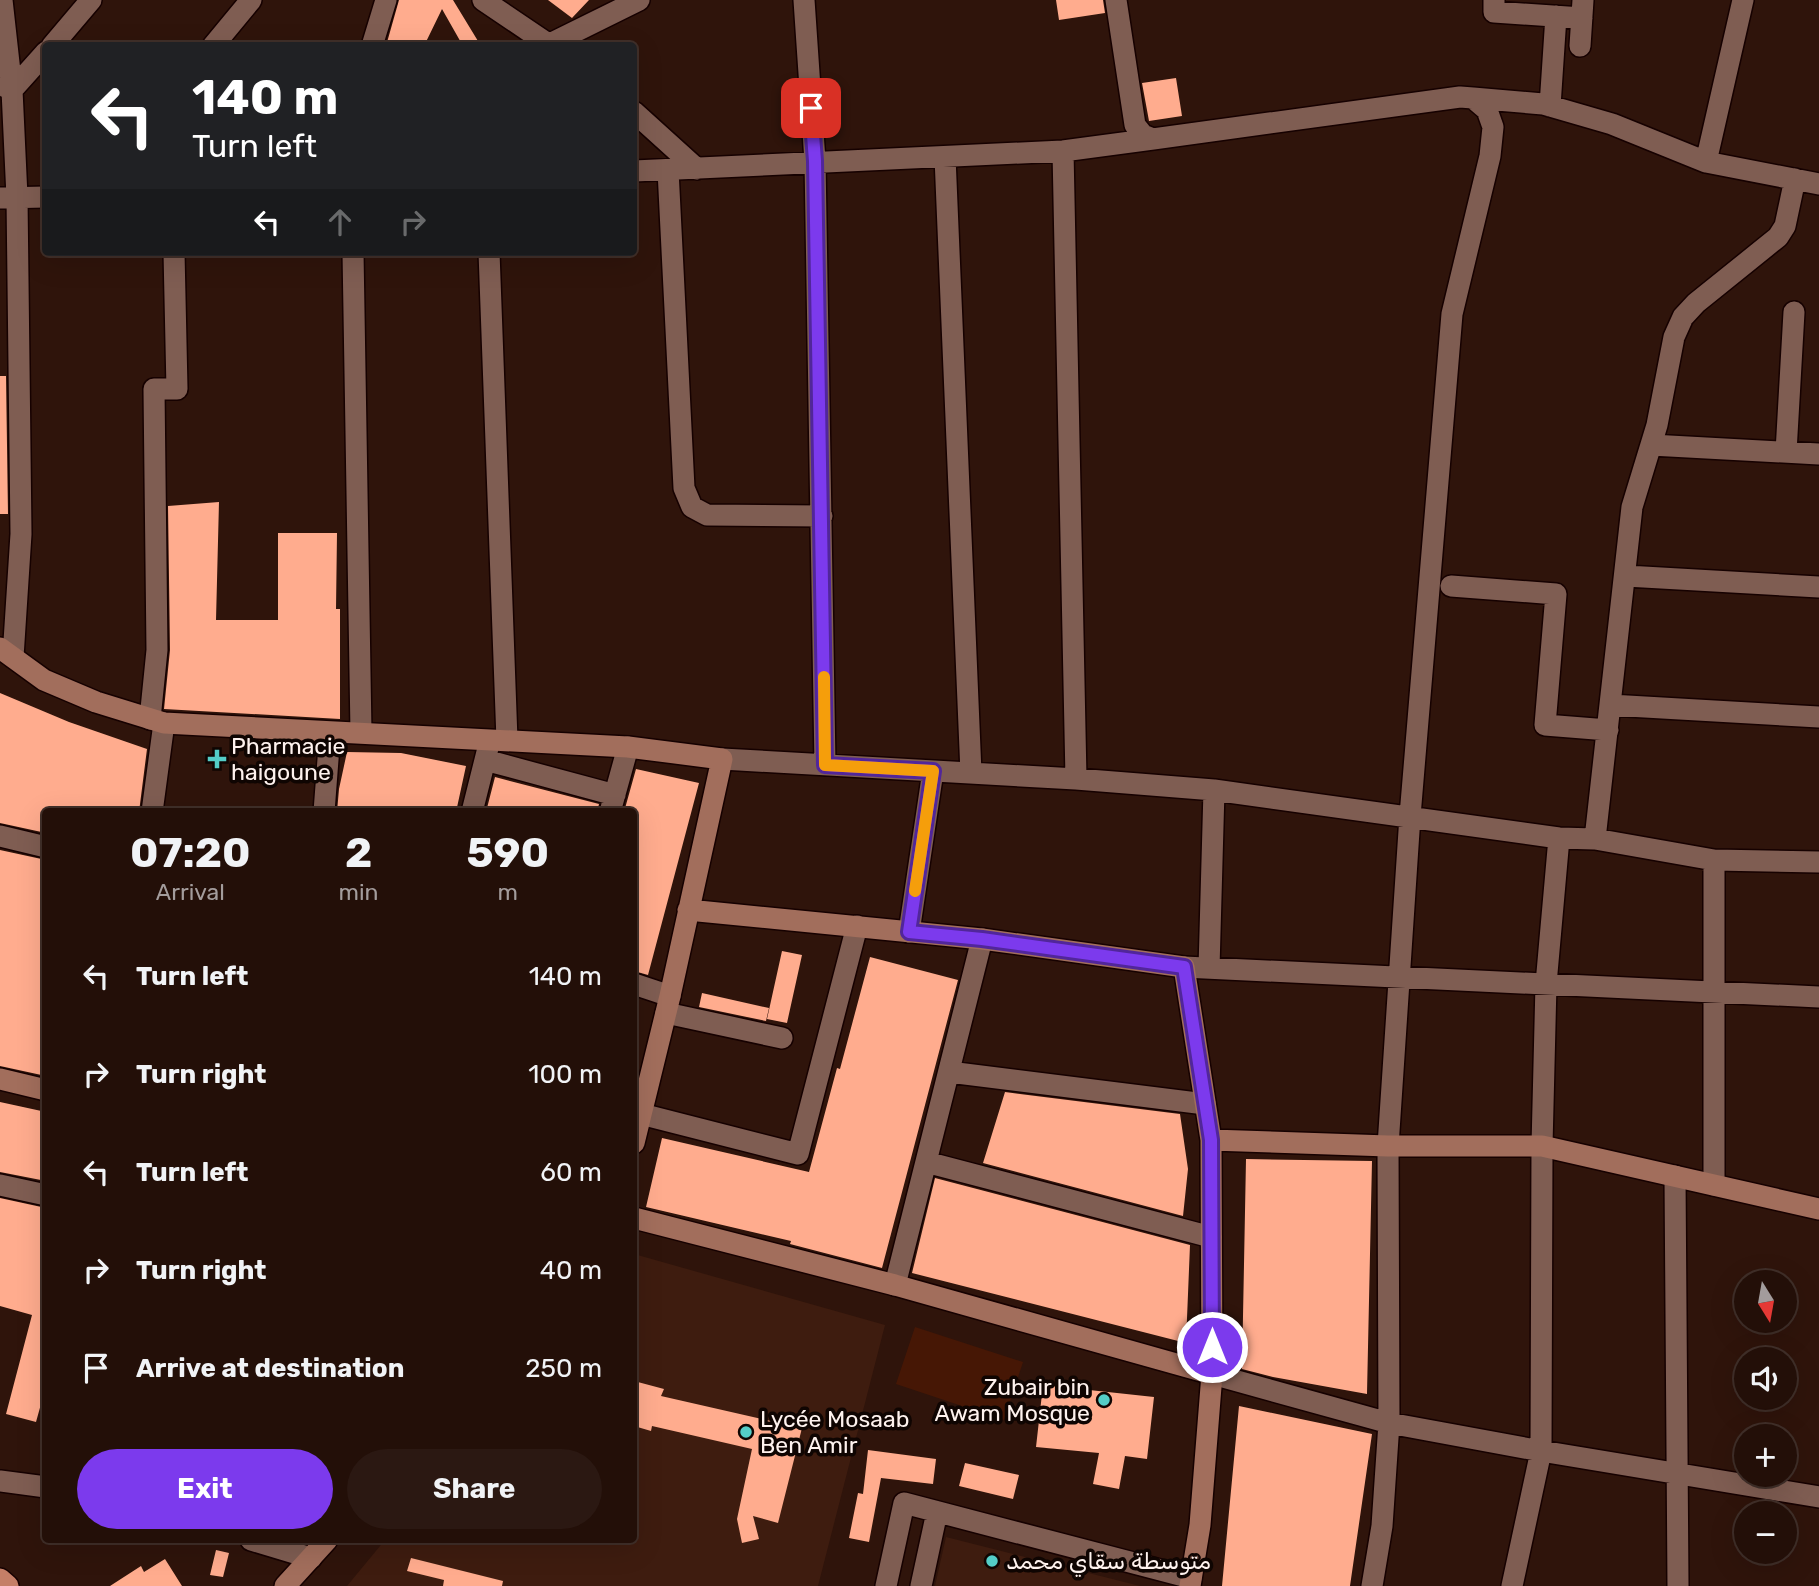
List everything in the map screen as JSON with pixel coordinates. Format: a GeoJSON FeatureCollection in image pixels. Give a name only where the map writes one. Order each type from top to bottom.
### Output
{"type":"FeatureCollection","features":[{"type":"Feature","properties":{"kind":"main road"},"geometry":{"type":"LineString","coordinates":[[0,1579],[8,1586]]}},
{"type":"Feature","properties":{"kind":"street"},"geometry":{"type":"LineString","coordinates":[[2,0],[21,534],[6,652],[44,680],[96,702],[157,721],[330,733],[360,732],[628,747],[722,759],[1076,779],[1214,790],[1559,838],[1595,839],[1714,860],[1819,863]]}},
{"type":"Feature","properties":{"kind":"street"},"geometry":{"type":"LineString","coordinates":[[55,42],[91,0]]}},
{"type":"Feature","properties":{"kind":"street"},"geometry":{"type":"LineString","coordinates":[[216,42],[251,0]]}},
{"type":"Feature","properties":{"kind":"street"},"geometry":{"type":"LineString","coordinates":[[373,42],[386,0]]}},
{"type":"Feature","properties":{"kind":"street"},"geometry":{"type":"LineString","coordinates":[[484,0],[545,42]]}},
{"type":"Feature","properties":{"kind":"street"},"geometry":{"type":"LineString","coordinates":[[555,42],[639,0]]}},
{"type":"Feature","properties":{"kind":"street"},"geometry":{"type":"LineString","coordinates":[[804,0],[815,161],[825,765]]}},
{"type":"Feature","properties":{"kind":"street"},"geometry":{"type":"LineString","coordinates":[[1116,0],[1135,125],[1143,135],[1153,139]]}},
{"type":"Feature","properties":{"kind":"street"},"geometry":{"type":"LineString","coordinates":[[1494,0],[1494,12],[1556,16],[1582,9],[1580,46]]}},
{"type":"Feature","properties":{"kind":"street"},"geometry":{"type":"LineString","coordinates":[[1706,162],[1743,0]]}},
{"type":"Feature","properties":{"kind":"street"},"geometry":{"type":"LineString","coordinates":[[1550,106],[1556,16]]}},
{"type":"Feature","properties":{"kind":"street"},"geometry":{"type":"LineString","coordinates":[[6,88],[42,56]]}},
{"type":"Feature","properties":{"kind":"street"},"geometry":{"type":"LineString","coordinates":[[637,171],[1063,151],[1460,97],[1550,106],[1612,124],[1706,162],[1819,184]]}},
{"type":"Feature","properties":{"kind":"street"},"geometry":{"type":"LineString","coordinates":[[1372,1586],[1382,1526],[1389,1423],[1388,1146],[1409,816],[1452,313],[1490,156],[1493,127],[1487,110],[1473,98]]}},
{"type":"Feature","properties":{"kind":"street"},"geometry":{"type":"LineString","coordinates":[[637,116],[697,169]]}},
{"type":"Feature","properties":{"kind":"street"},"geometry":{"type":"LineString","coordinates":[[1063,151],[1076,779]]}},
{"type":"Feature","properties":{"kind":"street"},"geometry":{"type":"LineString","coordinates":[[945,157],[971,773]]}},
{"type":"Feature","properties":{"kind":"street"},"geometry":{"type":"LineString","coordinates":[[668,170],[684,488],[688,498],[692,506],[708,516],[822,516]]}},
{"type":"Feature","properties":{"kind":"street"},"geometry":{"type":"LineString","coordinates":[[1595,839],[1632,508],[1651,445],[1674,337],[1683,317],[1696,303],[1778,237],[1787,219],[1794,179]]}},
{"type":"Feature","properties":{"kind":"street"},"geometry":{"type":"LineString","coordinates":[[8,197],[42,197]]}},
{"type":"Feature","properties":{"kind":"street"},"geometry":{"type":"LineString","coordinates":[[152,808],[157,721],[154,389],[177,389],[174,256]]}},
{"type":"Feature","properties":{"kind":"street"},"geometry":{"type":"LineString","coordinates":[[353,256],[360,732]]}},
{"type":"Feature","properties":{"kind":"street"},"geometry":{"type":"LineString","coordinates":[[473,808],[485,760],[499,739],[489,256]]}},
{"type":"Feature","properties":{"kind":"street"},"geometry":{"type":"LineString","coordinates":[[1786,452],[1794,312]]}},
{"type":"Feature","properties":{"kind":"street"},"geometry":{"type":"LineString","coordinates":[[1651,445],[1819,454]]}},
{"type":"Feature","properties":{"kind":"street"},"geometry":{"type":"LineString","coordinates":[[1626,576],[1819,587]]}},
{"type":"Feature","properties":{"kind":"street"},"geometry":{"type":"LineString","coordinates":[[1451,586],[1556,594],[1545,725],[1608,730]]}},
{"type":"Feature","properties":{"kind":"street"},"geometry":{"type":"LineString","coordinates":[[1611,705],[1819,717]]}},
{"type":"Feature","properties":{"kind":"street"},"geometry":{"type":"LineString","coordinates":[[324,808],[330,733]]}},
{"type":"Feature","properties":{"kind":"street"},"geometry":{"type":"LineString","coordinates":[[485,760],[613,803],[628,747]]}},
{"type":"Feature","properties":{"kind":"street"},"geometry":{"type":"LineString","coordinates":[[637,1131],[722,759]]}},
{"type":"Feature","properties":{"kind":"street"},"geometry":{"type":"LineString","coordinates":[[909,932],[933,771]]}},
{"type":"Feature","properties":{"kind":"street"},"geometry":{"type":"LineString","coordinates":[[1209,968],[1214,790]]}},
{"type":"Feature","properties":{"kind":"street"},"geometry":{"type":"LineString","coordinates":[[0,836],[42,846]]}},
{"type":"Feature","properties":{"kind":"street"},"geometry":{"type":"LineString","coordinates":[[1512,1586],[1541,1451],[1542,1146],[1546,984],[1559,838]]}},
{"type":"Feature","properties":{"kind":"street"},"geometry":{"type":"LineString","coordinates":[[1714,860],[1714,1185]]}},
{"type":"Feature","properties":{"kind":"street"},"geometry":{"type":"LineString","coordinates":[[688,910],[982,939],[1184,967],[1819,998]]}},
{"type":"Feature","properties":{"kind":"street"},"geometry":{"type":"LineString","coordinates":[[641,1114],[799,1154],[857,926]]}},
{"type":"Feature","properties":{"kind":"street"},"geometry":{"type":"LineString","coordinates":[[895,1285],[982,939]]}},
{"type":"Feature","properties":{"kind":"street"},"geometry":{"type":"LineString","coordinates":[[886,1586],[904,1503],[1190,1582],[1200,1525],[1212,1374],[1211,1140],[1184,967]]}},
{"type":"Feature","properties":{"kind":"street"},"geometry":{"type":"LineString","coordinates":[[637,986],[668,1004],[782,1038]]}},
{"type":"Feature","properties":{"kind":"street"},"geometry":{"type":"LineString","coordinates":[[949,1072],[1205,1104]]}},
{"type":"Feature","properties":{"kind":"street"},"geometry":{"type":"LineString","coordinates":[[0,1079],[42,1089]]}},
{"type":"Feature","properties":{"kind":"street"},"geometry":{"type":"LineString","coordinates":[[1211,1140],[1388,1146],[1542,1146],[1819,1209]]}},
{"type":"Feature","properties":{"kind":"street"},"geometry":{"type":"LineString","coordinates":[[926,1162],[1211,1237]]}},
{"type":"Feature","properties":{"kind":"street"},"geometry":{"type":"LineString","coordinates":[[1675,1176],[1678,1586]]}},
{"type":"Feature","properties":{"kind":"street"},"geometry":{"type":"LineString","coordinates":[[0,1185],[42,1194]]}},
{"type":"Feature","properties":{"kind":"street"},"geometry":{"type":"LineString","coordinates":[[637,1219],[895,1285],[1389,1423],[1819,1497]]}},
{"type":"Feature","properties":{"kind":"street"},"geometry":{"type":"LineString","coordinates":[[0,1481],[42,1486]]}},
{"type":"Feature","properties":{"kind":"street"},"geometry":{"type":"LineString","coordinates":[[921,1586],[937,1512]]}},
{"type":"Feature","properties":{"kind":"street"},"geometry":{"type":"LineString","coordinates":[[270,1543],[308,1549],[285,1586]]}},
{"type":"Feature","properties":{"kind":"shaded area","name":"Lycée Mosaab Ben Amir"},"geometry":{"type":"Polygon","coordinates":[[[637,1255],[885,1325],[818,1586],[347,1586],[383,1543],[637,1543],[637,1255]]]}},
{"type":"Feature","properties":{"kind":"shaded area"},"geometry":{"type":"Polygon","coordinates":[[[915,1327],[1023,1362],[1004,1420],[896,1384],[915,1327]]]}},
{"type":"Feature","properties":{"kind":"shaded area","name":"متوسطة سقاي محمد"},"geometry":{"type":"Polygon","coordinates":[[[946,1537],[1140,1586],[935,1586],[946,1537]]]}},
{"type":"Feature","properties":{"kind":"building"},"geometry":{"type":"Polygon","coordinates":[[[399,0],[453,0],[479,42],[461,42],[442,9],[426,42],[387,42],[399,0]]]}},
{"type":"Feature","properties":{"kind":"building"},"geometry":{"type":"Polygon","coordinates":[[[548,0],[589,0],[572,18],[548,0]]]}},
{"type":"Feature","properties":{"kind":"building"},"geometry":{"type":"Polygon","coordinates":[[[1056,0],[1103,0],[1105,13],[1059,20],[1056,0]]]}},
{"type":"Feature","properties":{"kind":"building"},"geometry":{"type":"Polygon","coordinates":[[[1176,78],[1182,116],[1149,121],[1142,83],[1176,78]]]}},
{"type":"Feature","properties":{"kind":"building"},"geometry":{"type":"Polygon","coordinates":[[[0,376],[6,376],[8,514],[0,514],[0,376]]]}},
{"type":"Feature","properties":{"kind":"building"},"geometry":{"type":"Polygon","coordinates":[[[219,502],[216,620],[278,620],[278,533],[337,533],[336,609],[340,609],[340,719],[164,709],[170,650],[168,506],[219,502]]]}},
{"type":"Feature","properties":{"kind":"building"},"geometry":{"type":"Polygon","coordinates":[[[0,693],[69,722],[147,749],[140,808],[42,808],[42,832],[0,823],[0,693]]]}},
{"type":"Feature","properties":{"kind":"building"},"geometry":{"type":"Polygon","coordinates":[[[347,752],[401,753],[466,766],[457,808],[337,808],[347,752]]]}},
{"type":"Feature","properties":{"kind":"building"},"geometry":{"type":"Polygon","coordinates":[[[636,769],[699,783],[648,975],[637,972],[637,808],[625,808],[636,769]]]}},
{"type":"Feature","properties":{"kind":"building"},"geometry":{"type":"Polygon","coordinates":[[[495,777],[599,804],[598,808],[487,808],[495,777]]]}},
{"type":"Feature","properties":{"kind":"building"},"geometry":{"type":"Polygon","coordinates":[[[0,850],[42,859],[42,1075],[0,1066],[0,850]]]}},
{"type":"Feature","properties":{"kind":"building"},"geometry":{"type":"Polygon","coordinates":[[[782,951],[802,955],[787,1023],[767,1019],[782,951]]]}},
{"type":"Feature","properties":{"kind":"building"},"geometry":{"type":"Polygon","coordinates":[[[870,957],[958,980],[882,1268],[790,1244],[791,1241],[646,1207],[662,1138],[809,1172],[870,957]]]}},
{"type":"Feature","properties":{"kind":"building"},"geometry":{"type":"Polygon","coordinates":[[[702,993],[769,1008],[766,1021],[699,1007],[702,993]]]}},
{"type":"Feature","properties":{"kind":"building"},"geometry":{"type":"Polygon","coordinates":[[[1005,1092],[1180,1114],[1188,1169],[1183,1216],[983,1163],[1005,1092]]]}},
{"type":"Feature","properties":{"kind":"building"},"geometry":{"type":"Polygon","coordinates":[[[0,1102],[42,1111],[42,1180],[0,1172],[0,1102]]]}},
{"type":"Feature","properties":{"kind":"building"},"geometry":{"type":"Polygon","coordinates":[[[1246,1159],[1372,1161],[1367,1394],[1242,1369],[1246,1159]]]}},
{"type":"Feature","properties":{"kind":"building"},"geometry":{"type":"Polygon","coordinates":[[[935,1178],[1190,1245],[1186,1343],[912,1273],[935,1178]]]}},
{"type":"Feature","properties":{"kind":"building"},"geometry":{"type":"Polygon","coordinates":[[[0,1198],[42,1207],[42,1400],[36,1422],[6,1414],[32,1315],[0,1306],[0,1198]]]}},
{"type":"Feature","properties":{"kind":"building"},"geometry":{"type":"Polygon","coordinates":[[[637,1382],[664,1389],[661,1396],[802,1428],[778,1523],[753,1516],[759,1539],[742,1543],[737,1519],[752,1449],[652,1426],[651,1431],[637,1427],[637,1382]]]}},
{"type":"Feature","properties":{"kind":"building"},"geometry":{"type":"Polygon","coordinates":[[[1043,1385],[1154,1397],[1147,1459],[1125,1456],[1119,1489],[1093,1484],[1099,1453],[1036,1447],[1043,1385]]]}},
{"type":"Feature","properties":{"kind":"building"},"geometry":{"type":"Polygon","coordinates":[[[1239,1406],[1372,1434],[1350,1586],[1222,1586],[1239,1406]]]}},
{"type":"Feature","properties":{"kind":"building"},"geometry":{"type":"Polygon","coordinates":[[[868,1450],[936,1459],[933,1484],[881,1478],[869,1542],[849,1538],[858,1493],[863,1494],[868,1450]]]}},
{"type":"Feature","properties":{"kind":"building"},"geometry":{"type":"Polygon","coordinates":[[[965,1463],[1019,1475],[1013,1499],[959,1486],[965,1463]]]}},
{"type":"Feature","properties":{"kind":"building"},"geometry":{"type":"Polygon","coordinates":[[[216,1550],[229,1553],[223,1577],[210,1575],[216,1550]]]}},
{"type":"Feature","properties":{"kind":"building"},"geometry":{"type":"Polygon","coordinates":[[[411,1558],[503,1581],[502,1586],[443,1586],[444,1580],[407,1571],[411,1558]]]}},
{"type":"Feature","properties":{"kind":"building"},"geometry":{"type":"Polygon","coordinates":[[[165,1559],[182,1586],[110,1586],[141,1566],[144,1572],[165,1559]]]}},
{"type":"Feature","properties":{"kind":"slow traffic"},"geometry":{"type":"LineString","coordinates":[[824,677],[825,765],[933,771],[915,891]]}},
{"type":"Feature","properties":{"kind":"place","name":"Pharmacie haigoune"},"geometry":{"type":"Point","coordinates":[217,759]}},
{"type":"Feature","properties":{"kind":"place","name":"Zubair bin Awam Mosque"},"geometry":{"type":"Point","coordinates":[1104,1400]}},
{"type":"Feature","properties":{"kind":"place","name":"Lycée Mosaab Ben Amir"},"geometry":{"type":"Point","coordinates":[746,1432]}},
{"type":"Feature","properties":{"kind":"place","name":"متوسطة سقاي محمد"},"geometry":{"type":"Point","coordinates":[992,1561]}},
{"type":"Feature","properties":{"kind":"route"},"geometry":{"type":"LineString","coordinates":[[811,108],[815,161],[825,765],[933,771],[909,932],[982,939],[1184,967],[1211,1140],[1212,1347]]}}]}
